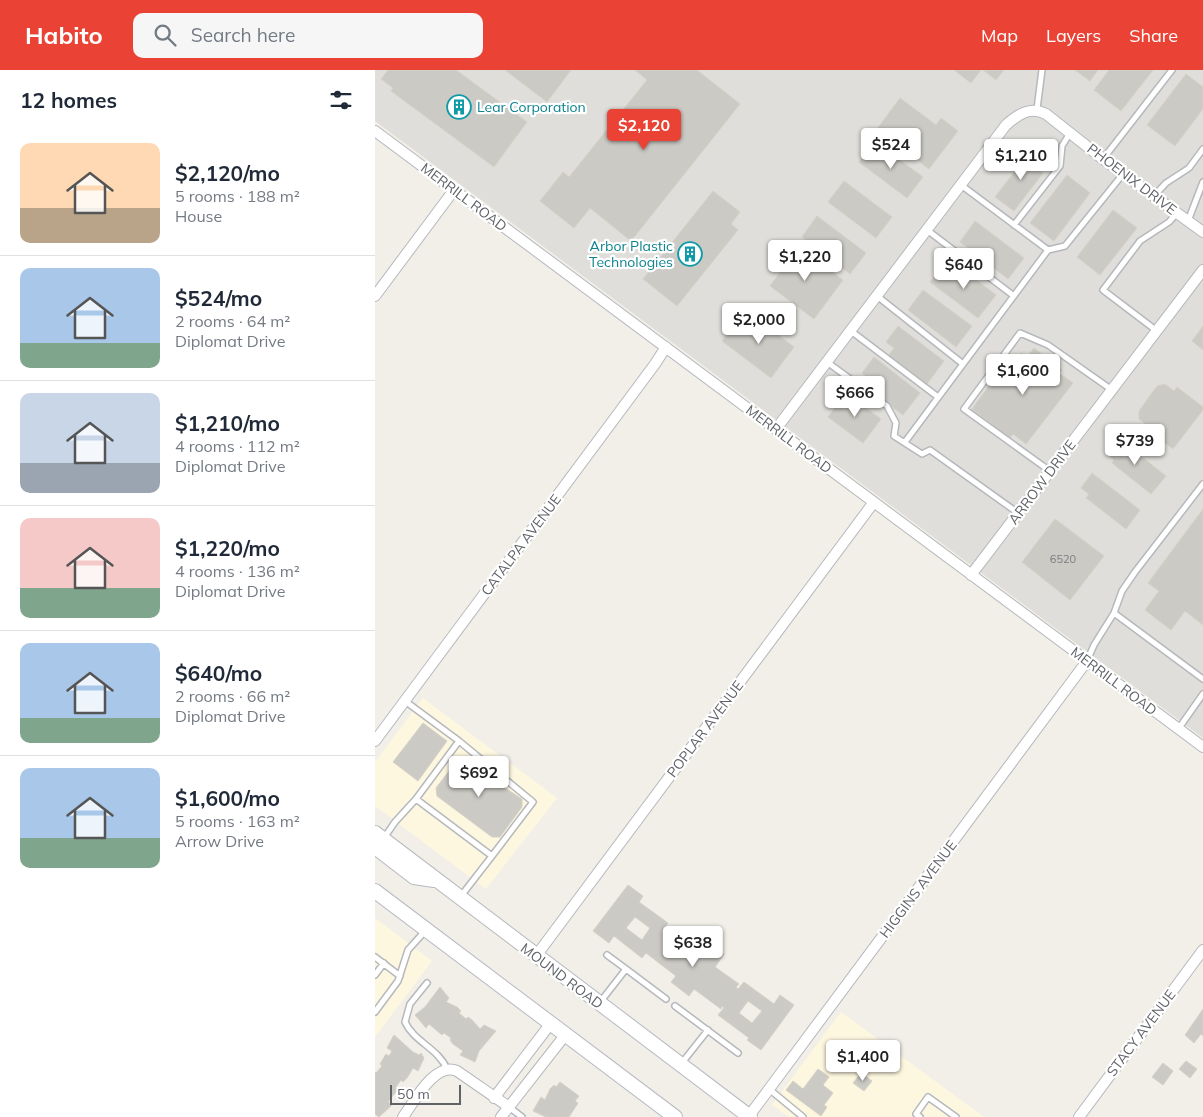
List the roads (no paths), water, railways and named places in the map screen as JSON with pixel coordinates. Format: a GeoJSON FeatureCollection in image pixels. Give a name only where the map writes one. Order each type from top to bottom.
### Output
{"type":"FeatureCollection","features":[{"type":"Feature","properties":{"kind":"main road","name":"MOUND ROAD"},"geometry":{"type":"LineString","coordinates":[[377,842],[414,876],[437,881],[749,1117]]}},
{"type":"Feature","properties":{"kind":"main road"},"geometry":{"type":"LineString","coordinates":[[375,890],[675,1117]]}},
{"type":"Feature","properties":{"kind":"street","name":"PHOENIX DRIVE"},"geometry":{"type":"LineString","coordinates":[[1037,109],[1203,232]]}},
{"type":"Feature","properties":{"kind":"street"},"geometry":{"type":"LineString","coordinates":[[776,429],[1006,125],[1015,117],[1037,109]]}},
{"type":"Feature","properties":{"kind":"street","name":"MERRILL ROAD"},"geometry":{"type":"LineString","coordinates":[[375,130],[665,348],[1203,747]]}},
{"type":"Feature","properties":{"kind":"street"},"geometry":{"type":"LineString","coordinates":[[375,296],[454,190]]}},
{"type":"Feature","properties":{"kind":"street","name":"ARROW DRIVE"},"geometry":{"type":"LineString","coordinates":[[971,575],[1203,270]]}},
{"type":"Feature","properties":{"kind":"street","name":"CATALPA AVENUE"},"geometry":{"type":"LineString","coordinates":[[375,741],[665,348]]}},
{"type":"Feature","properties":{"kind":"street","name":"POPLAR AVENUE"},"geometry":{"type":"LineString","coordinates":[[536,956],[874,502]]}},
{"type":"Feature","properties":{"kind":"street","name":"HIGGINS AVENUE"},"geometry":{"type":"LineString","coordinates":[[749,1117],[1087,661]]}},
{"type":"Feature","properties":{"kind":"street","name":"STACY AVENUE"},"geometry":{"type":"LineString","coordinates":[[1079,1117],[1203,950]]}},
{"type":"Feature","properties":{"kind":"street"},"geometry":{"type":"LineString","coordinates":[[494,1098],[551,1023]]}},
{"type":"Feature","properties":{"kind":"street"},"geometry":{"type":"LineString","coordinates":[[501,1117],[566,1034]]}},
{"type":"Feature","properties":{"kind":"street"},"geometry":{"type":"LineString","coordinates":[[403,1117],[434,1076],[447,1069],[457,1071],[509,1107]]}},
{"type":"Feature","properties":{"kind":"lane"},"geometry":{"type":"LineString","coordinates":[[1037,109],[1042,70]]}},
{"type":"Feature","properties":{"kind":"lane"},"geometry":{"type":"LineString","coordinates":[[1103,159],[1172,70]]}},
{"type":"Feature","properties":{"kind":"lane"},"geometry":{"type":"LineString","coordinates":[[1014,225],[1060,166],[1063,146],[1070,132]]}},
{"type":"Feature","properties":{"kind":"lane"},"geometry":{"type":"LineString","coordinates":[[1154,196],[1166,183],[1189,168],[1203,149]]}},
{"type":"Feature","properties":{"kind":"lane"},"geometry":{"type":"LineString","coordinates":[[905,442],[1048,250],[1065,246],[1123,174]]}},
{"type":"Feature","properties":{"kind":"lane"},"geometry":{"type":"LineString","coordinates":[[1188,221],[1203,182]]}},
{"type":"Feature","properties":{"kind":"lane"},"geometry":{"type":"LineString","coordinates":[[961,185],[1048,250]]}},
{"type":"Feature","properties":{"kind":"lane"},"geometry":{"type":"LineString","coordinates":[[1157,331],[1103,290],[1140,241],[1169,222],[1177,213]]}},
{"type":"Feature","properties":{"kind":"lane"},"geometry":{"type":"LineString","coordinates":[[927,230],[1014,296]]}},
{"type":"Feature","properties":{"kind":"lane"},"geometry":{"type":"LineString","coordinates":[[877,296],[963,364]]}},
{"type":"Feature","properties":{"kind":"lane"},"geometry":{"type":"LineString","coordinates":[[851,330],[938,397]]}},
{"type":"Feature","properties":{"kind":"lane"},"geometry":{"type":"LineString","coordinates":[[1050,472],[963,409],[1020,332],[1048,345],[1112,390]]}},
{"type":"Feature","properties":{"kind":"lane"},"geometry":{"type":"LineString","coordinates":[[827,362],[887,406],[896,423],[894,436],[922,454],[930,450],[1018,513]]}},
{"type":"Feature","properties":{"kind":"lane"},"geometry":{"type":"LineString","coordinates":[[1087,661],[1094,645],[1114,613],[1122,591],[1203,484]]}},
{"type":"Feature","properties":{"kind":"lane"},"geometry":{"type":"LineString","coordinates":[[1114,613],[1203,679]]}},
{"type":"Feature","properties":{"kind":"lane"},"geometry":{"type":"LineString","coordinates":[[1178,729],[1203,694]]}},
{"type":"Feature","properties":{"kind":"lane"},"geometry":{"type":"LineString","coordinates":[[405,701],[459,741],[533,802],[460,898]]}},
{"type":"Feature","properties":{"kind":"lane"},"geometry":{"type":"LineString","coordinates":[[377,842],[416,799],[459,741]]}},
{"type":"Feature","properties":{"kind":"lane"},"geometry":{"type":"LineString","coordinates":[[416,799],[492,856]]}},
{"type":"Feature","properties":{"kind":"lane"},"geometry":{"type":"LineString","coordinates":[[375,1012],[400,976],[408,950],[426,929]]}},
{"type":"Feature","properties":{"kind":"lane"},"geometry":{"type":"LineString","coordinates":[[607,955],[666,999]]}},
{"type":"Feature","properties":{"kind":"lane"},"geometry":{"type":"LineString","coordinates":[[375,965],[377,958],[400,976]]}},
{"type":"Feature","properties":{"kind":"lane"},"geometry":{"type":"LineString","coordinates":[[375,975],[384,964]]}},
{"type":"Feature","properties":{"kind":"lane"},"geometry":{"type":"LineString","coordinates":[[599,1004],[626,969]]}},
{"type":"Feature","properties":{"kind":"lane"},"geometry":{"type":"LineString","coordinates":[[427,983],[410,1004],[405,1022],[413,1034],[443,1058],[447,1069]]}},
{"type":"Feature","properties":{"kind":"lane"},"geometry":{"type":"LineString","coordinates":[[675,1006],[738,1053]]}},
{"type":"Feature","properties":{"kind":"lane"},"geometry":{"type":"LineString","coordinates":[[680,1065],[708,1030]]}},
{"type":"Feature","properties":{"kind":"lane"},"geometry":{"type":"LineString","coordinates":[[769,1089],[803,1117]]}},
{"type":"Feature","properties":{"kind":"lane"},"geometry":{"type":"LineString","coordinates":[[920,1117],[916,1114],[928,1097],[956,1117]]}},
{"type":"Feature","properties":{"kind":"lane"},"geometry":{"type":"LineString","coordinates":[[509,1107],[522,1117]]}},
{"type":"Feature","properties":{"kind":"place","name":"Lear Corporation"},"geometry":{"type":"Point","coordinates":[459,107]}},
{"type":"Feature","properties":{"kind":"place","name":"Arbor Plastic Technologies"},"geometry":{"type":"Point","coordinates":[690,254]}}]}
